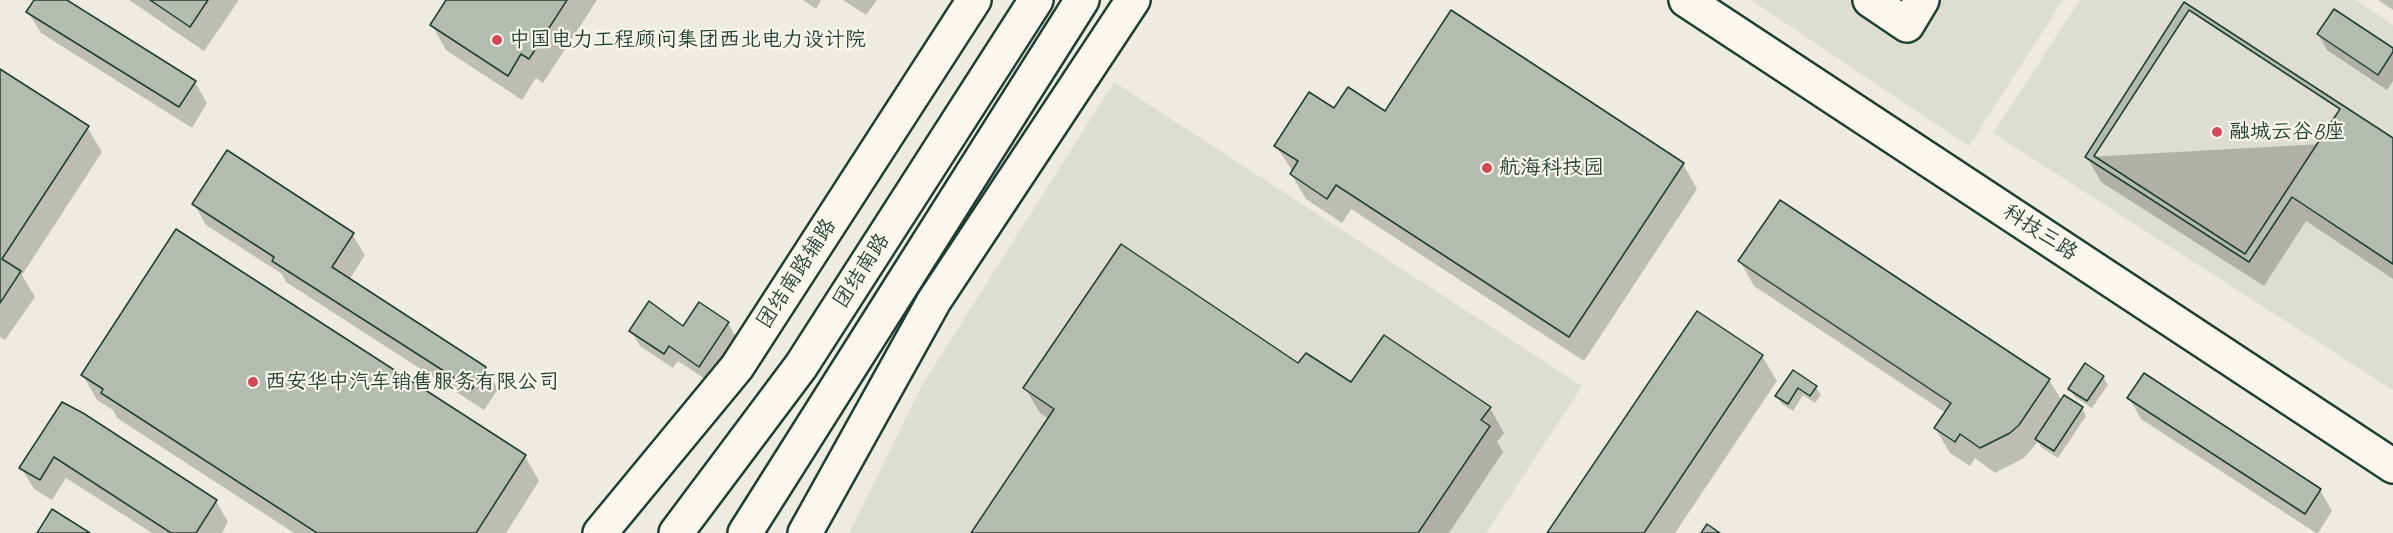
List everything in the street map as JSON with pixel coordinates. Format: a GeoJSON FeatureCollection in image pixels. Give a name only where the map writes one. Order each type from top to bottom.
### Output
{"type":"FeatureCollection","features":[{"type":"Feature","properties":{"kind":"street","name":"团结南路辅路"},"geometry":{"type":"LineString","coordinates":[[600,533],[737,367],[974,0]]}},
{"type":"Feature","properties":{"kind":"street","name":"团结南路"},"geometry":{"type":"LineString","coordinates":[[676,533],[801,366],[1036,0]]}},
{"type":"Feature","properties":{"kind":"street","name":"团结南路"},"geometry":{"type":"LineString","coordinates":[[745,533],[1082,0]]}},
{"type":"Feature","properties":{"kind":"street"},"geometry":{"type":"LineString","coordinates":[[805,533],[934,301],[1133,0]]}},
{"type":"Feature","properties":{"kind":"street","name":"科技三路"},"geometry":{"type":"LineString","coordinates":[[1686,0],[2393,466]]}},
{"type":"Feature","properties":{"kind":"street"},"geometry":{"type":"LineString","coordinates":[[1870,0],[1907,25],[1922,0]]}},
{"type":"Feature","properties":{"kind":"shaded area"},"geometry":{"type":"Polygon","coordinates":[[[1751,0],[2063,0],[1969,146],[1751,0]]]}},
{"type":"Feature","properties":{"kind":"shaded area"},"geometry":{"type":"Polygon","coordinates":[[[2080,0],[2355,0],[2393,25],[2393,390],[1993,133],[2080,0]]]}},
{"type":"Feature","properties":{"kind":"shaded area"},"geometry":{"type":"Polygon","coordinates":[[[1114,82],[1582,386],[1486,533],[849,533],[921,387],[1114,82]]]}},
{"type":"Feature","properties":{"kind":"building"},"geometry":{"type":"Polygon","coordinates":[[[34,0],[67,0],[196,81],[179,107],[26,12],[34,0]]]}},
{"type":"Feature","properties":{"kind":"building"},"geometry":{"type":"Polygon","coordinates":[[[150,0],[208,0],[190,27],[150,0]]]}},
{"type":"Feature","properties":{"kind":"building","name":"中国电力工程顾问集团西北电力设计院"},"geometry":{"type":"Polygon","coordinates":[[[446,0],[567,0],[529,59],[521,54],[508,76],[430,25],[446,0]]]}},
{"type":"Feature","properties":{"kind":"building","name":"融城云谷B座"},"geometry":{"type":"Polygon","coordinates":[[[2184,2],[2393,138],[2393,264],[2292,197],[2249,262],[2085,157],[2184,2]]]}},
{"type":"Feature","properties":{"kind":"building"},"geometry":{"type":"Polygon","coordinates":[[[2334,9],[2393,48],[2393,52],[2378,75],[2317,34],[2334,9]]]}},
{"type":"Feature","properties":{"kind":"building","name":"航海科技园"},"geometry":{"type":"Polygon","coordinates":[[[1451,10],[1684,163],[1569,337],[1336,185],[1327,199],[1290,174],[1298,161],[1274,146],[1309,92],[1334,108],[1348,87],[1385,111],[1451,10]]]}},
{"type":"Feature","properties":{"kind":"building","name":"融城云谷B座"},"geometry":{"type":"Polygon","coordinates":[[[2189,10],[2340,109],[2245,254],[2094,156],[2189,10]]]}},
{"type":"Feature","properties":{"kind":"building"},"geometry":{"type":"Polygon","coordinates":[[[0,69],[89,126],[2,259],[21,271],[0,303],[0,69]]]}},
{"type":"Feature","properties":{"kind":"building"},"geometry":{"type":"Polygon","coordinates":[[[227,150],[354,233],[332,267],[486,367],[472,389],[272,261],[274,257],[192,204],[227,150]]]}},
{"type":"Feature","properties":{"kind":"building"},"geometry":{"type":"Polygon","coordinates":[[[1780,200],[2050,379],[2019,425],[2010,433],[1980,448],[1960,434],[1955,442],[1934,428],[1951,403],[1738,261],[1780,200]]]}},
{"type":"Feature","properties":{"kind":"building","name":"西安华中汽车销售服务有限公司"},"geometry":{"type":"Polygon","coordinates":[[[176,229],[526,455],[476,533],[317,533],[101,393],[103,389],[81,375],[176,229]]]}},
{"type":"Feature","properties":{"kind":"building"},"geometry":{"type":"Polygon","coordinates":[[[1121,244],[1298,363],[1306,353],[1351,382],[1384,335],[1491,407],[1481,420],[1490,426],[1418,533],[971,533],[1054,409],[1023,388],[1121,244]]]}},
{"type":"Feature","properties":{"kind":"building"},"geometry":{"type":"Polygon","coordinates":[[[649,301],[683,326],[699,302],[729,322],[699,367],[669,346],[664,354],[629,331],[649,301]]]}},
{"type":"Feature","properties":{"kind":"building"},"geometry":{"type":"Polygon","coordinates":[[[1697,311],[1763,355],[1644,533],[1547,533],[1697,311]]]}},
{"type":"Feature","properties":{"kind":"building"},"geometry":{"type":"Polygon","coordinates":[[[2085,363],[2104,376],[2087,401],[2068,389],[2085,363]]]}},
{"type":"Feature","properties":{"kind":"building"},"geometry":{"type":"Polygon","coordinates":[[[1793,370],[1817,386],[1810,396],[1798,388],[1788,404],[1775,396],[1793,370]]]}},
{"type":"Feature","properties":{"kind":"building"},"geometry":{"type":"Polygon","coordinates":[[[2144,373],[2321,489],[2305,514],[2127,398],[2144,373]]]}},
{"type":"Feature","properties":{"kind":"building"},"geometry":{"type":"Polygon","coordinates":[[[2064,395],[2083,407],[2054,451],[2035,439],[2064,395]]]}},
{"type":"Feature","properties":{"kind":"building"},"geometry":{"type":"Polygon","coordinates":[[[62,402],[83,413],[217,500],[196,533],[171,533],[54,457],[40,480],[19,468],[62,402]]]}},
{"type":"Feature","properties":{"kind":"building"},"geometry":{"type":"Polygon","coordinates":[[[52,509],[90,533],[37,533],[52,509]]]}},
{"type":"Feature","properties":{"kind":"building"},"geometry":{"type":"Polygon","coordinates":[[[1707,524],[1720,533],[1701,533],[1707,524]]]}},
{"type":"Feature","properties":{"kind":"place","name":"中国电力工程顾问集团西北电力设计院"},"geometry":{"type":"Point","coordinates":[497,40]}},
{"type":"Feature","properties":{"kind":"place","name":"融城云谷B座"},"geometry":{"type":"Point","coordinates":[2217,132]}},
{"type":"Feature","properties":{"kind":"place","name":"航海科技园"},"geometry":{"type":"Point","coordinates":[1487,168]}},
{"type":"Feature","properties":{"kind":"place","name":"西安华中汽车销售服务有限公司"},"geometry":{"type":"Point","coordinates":[253,382]}}]}
